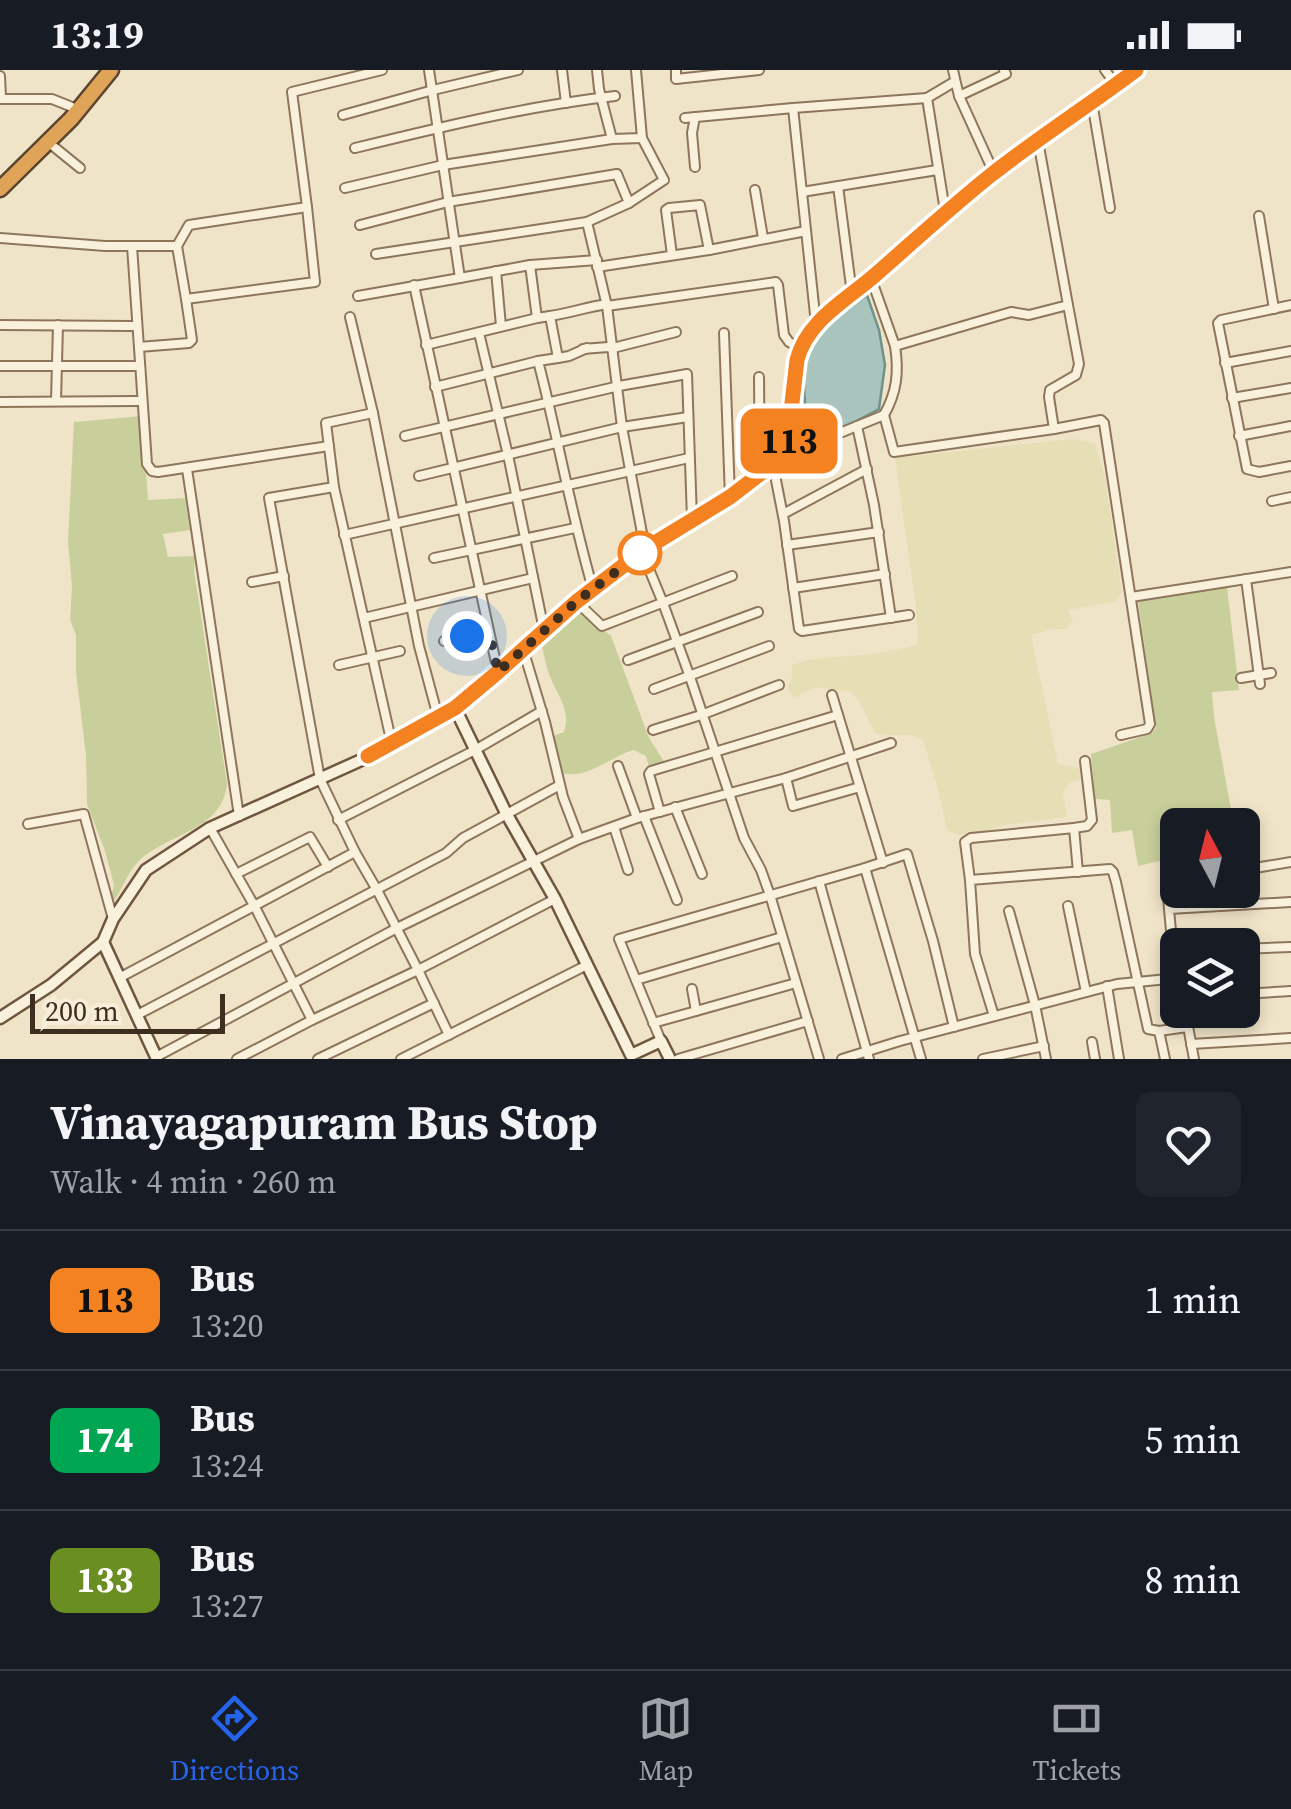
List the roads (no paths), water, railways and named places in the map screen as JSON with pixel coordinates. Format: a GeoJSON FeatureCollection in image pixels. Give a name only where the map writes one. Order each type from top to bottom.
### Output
{"type":"FeatureCollection","features":[{"type":"Feature","properties":{"kind":"highway"},"geometry":{"type":"LineString","coordinates":[[0,178],[72,107],[102,70]]}},
{"type":"Feature","properties":{"kind":"highway"},"geometry":{"type":"LineString","coordinates":[[0,189],[90,98],[111,70]]}},
{"type":"Feature","properties":{"kind":"main road"},"geometry":{"type":"LineString","coordinates":[[0,1018],[51,985],[103,942],[146,870],[210,828],[393,744],[455,708],[576,602],[643,550],[774,466],[786,454],[800,348],[816,324],[945,211],[1136,70]]}},
{"type":"Feature","properties":{"kind":"main road"},"geometry":{"type":"LineString","coordinates":[[455,708],[634,1056],[662,1041],[670,1059]]}},
{"type":"Feature","properties":{"kind":"main road"},"geometry":{"type":"LineString","coordinates":[[103,942],[157,1058]]}},
{"type":"Feature","properties":{"kind":"street"},"geometry":{"type":"LineString","coordinates":[[186,299],[315,282],[292,92],[382,70]]}},
{"type":"Feature","properties":{"kind":"street"},"geometry":{"type":"LineString","coordinates":[[430,70],[460,278]]}},
{"type":"Feature","properties":{"kind":"street"},"geometry":{"type":"LineString","coordinates":[[343,115],[518,70]]}},
{"type":"Feature","properties":{"kind":"street"},"geometry":{"type":"LineString","coordinates":[[562,70],[566,103]]}},
{"type":"Feature","properties":{"kind":"street"},"geometry":{"type":"LineString","coordinates":[[597,70],[612,139]]}},
{"type":"Feature","properties":{"kind":"street"},"geometry":{"type":"LineString","coordinates":[[376,254],[587,222],[629,203],[664,180],[642,138],[636,70]]}},
{"type":"Feature","properties":{"kind":"street"},"geometry":{"type":"LineString","coordinates":[[676,70],[676,79],[760,70]]}},
{"type":"Feature","properties":{"kind":"street"},"geometry":{"type":"LineString","coordinates":[[953,70],[959,96],[994,173]]}},
{"type":"Feature","properties":{"kind":"street"},"geometry":{"type":"LineString","coordinates":[[959,96],[1006,74],[1004,70]]}},
{"type":"Feature","properties":{"kind":"street"},"geometry":{"type":"LineString","coordinates":[[1105,70],[1116,85]]}},
{"type":"Feature","properties":{"kind":"street"},"geometry":{"type":"LineString","coordinates":[[0,76],[1,98],[52,99],[72,107]]}},
{"type":"Feature","properties":{"kind":"street"},"geometry":{"type":"LineString","coordinates":[[695,167],[690,117],[928,98],[954,82]]}},
{"type":"Feature","properties":{"kind":"street"},"geometry":{"type":"LineString","coordinates":[[356,148],[437,128],[615,96]]}},
{"type":"Feature","properties":{"kind":"street"},"geometry":{"type":"LineString","coordinates":[[928,98],[945,211]]}},
{"type":"Feature","properties":{"kind":"street"},"geometry":{"type":"LineString","coordinates":[[1092,102],[1110,208]]}},
{"type":"Feature","properties":{"kind":"street"},"geometry":{"type":"LineString","coordinates":[[793,108],[816,324]]}},
{"type":"Feature","properties":{"kind":"street"},"geometry":{"type":"LineString","coordinates":[[345,188],[443,165],[612,139],[642,138]]}},
{"type":"Feature","properties":{"kind":"street"},"geometry":{"type":"LineString","coordinates":[[1038,141],[1078,364],[1076,375],[1050,390],[1054,430]]}},
{"type":"Feature","properties":{"kind":"street"},"geometry":{"type":"LineString","coordinates":[[48,142],[80,168]]}},
{"type":"Feature","properties":{"kind":"street"},"geometry":{"type":"LineString","coordinates":[[802,192],[937,170]]}},
{"type":"Feature","properties":{"kind":"street"},"geometry":{"type":"LineString","coordinates":[[360,225],[448,202],[617,174],[629,203]]}},
{"type":"Feature","properties":{"kind":"street"},"geometry":{"type":"LineString","coordinates":[[838,186],[852,294]]}},
{"type":"Feature","properties":{"kind":"street"},"geometry":{"type":"LineString","coordinates":[[756,190],[762,238]]}},
{"type":"Feature","properties":{"kind":"street"},"geometry":{"type":"LineString","coordinates":[[672,255],[666,210],[669,208],[700,205],[709,250]]}},
{"type":"Feature","properties":{"kind":"street"},"geometry":{"type":"LineString","coordinates":[[139,346],[192,340],[177,246],[190,225],[307,207]]}},
{"type":"Feature","properties":{"kind":"street"},"geometry":{"type":"LineString","coordinates":[[1260,216],[1274,309]]}},
{"type":"Feature","properties":{"kind":"street"},"geometry":{"type":"LineString","coordinates":[[587,222],[607,305],[643,550],[744,838],[770,895],[818,1059]]}},
{"type":"Feature","properties":{"kind":"street"},"geometry":{"type":"LineString","coordinates":[[358,296],[530,266],[672,255],[806,232]]}},
{"type":"Feature","properties":{"kind":"street"},"geometry":{"type":"LineString","coordinates":[[0,238],[177,246]]}},
{"type":"Feature","properties":{"kind":"street"},"geometry":{"type":"LineString","coordinates":[[132,246],[148,464],[152,470],[188,469],[328,446]]}},
{"type":"Feature","properties":{"kind":"street"},"geometry":{"type":"LineString","coordinates":[[530,266],[537,318]]}},
{"type":"Feature","properties":{"kind":"street"},"geometry":{"type":"LineString","coordinates":[[496,271],[501,326]]}},
{"type":"Feature","properties":{"kind":"street"},"geometry":{"type":"LineString","coordinates":[[871,278],[895,346],[897,378],[884,415],[894,452],[1104,422],[1150,724],[1147,729],[1120,735]]}},
{"type":"Feature","properties":{"kind":"street"},"geometry":{"type":"LineString","coordinates":[[426,345],[607,305],[776,282],[784,335],[800,348]]}},
{"type":"Feature","properties":{"kind":"street"},"geometry":{"type":"LineString","coordinates":[[414,285],[498,672]]}},
{"type":"Feature","properties":{"kind":"street"},"geometry":{"type":"LineString","coordinates":[[895,346],[1011,312],[1029,315],[1068,305]]}},
{"type":"Feature","properties":{"kind":"street"},"geometry":{"type":"LineString","coordinates":[[1291,306],[1217,320],[1247,469],[1259,472],[1291,466]]}},
{"type":"Feature","properties":{"kind":"street"},"geometry":{"type":"LineString","coordinates":[[550,316],[558,358]]}},
{"type":"Feature","properties":{"kind":"street"},"geometry":{"type":"LineString","coordinates":[[350,317],[419,646],[438,717]]}},
{"type":"Feature","properties":{"kind":"street"},"geometry":{"type":"LineString","coordinates":[[0,325],[132,326]]}},
{"type":"Feature","properties":{"kind":"street"},"geometry":{"type":"LineString","coordinates":[[56,400],[58,325]]}},
{"type":"Feature","properties":{"kind":"street"},"geometry":{"type":"LineString","coordinates":[[434,387],[569,356],[583,349],[676,332]]}},
{"type":"Feature","properties":{"kind":"street"},"geometry":{"type":"LineString","coordinates":[[479,333],[544,630]]}},
{"type":"Feature","properties":{"kind":"street"},"geometry":{"type":"LineString","coordinates":[[724,333],[730,497]]}},
{"type":"Feature","properties":{"kind":"street"},"geometry":{"type":"LineString","coordinates":[[1225,363],[1291,350]]}},
{"type":"Feature","properties":{"kind":"street"},"geometry":{"type":"LineString","coordinates":[[538,361],[575,528],[593,589]]}},
{"type":"Feature","properties":{"kind":"street"},"geometry":{"type":"LineString","coordinates":[[0,366],[135,366]]}},
{"type":"Feature","properties":{"kind":"street"},"geometry":{"type":"LineString","coordinates":[[404,436],[687,374],[692,519]]}},
{"type":"Feature","properties":{"kind":"street"},"geometry":{"type":"LineString","coordinates":[[760,377],[760,476]]}},
{"type":"Feature","properties":{"kind":"street"},"geometry":{"type":"LineString","coordinates":[[1232,398],[1291,388]]}},
{"type":"Feature","properties":{"kind":"street"},"geometry":{"type":"LineString","coordinates":[[0,402],[137,401]]}},
{"type":"Feature","properties":{"kind":"street"},"geometry":{"type":"LineString","coordinates":[[373,413],[326,423],[344,535],[393,744]]}},
{"type":"Feature","properties":{"kind":"street"},"geometry":{"type":"LineString","coordinates":[[786,454],[884,415]]}},
{"type":"Feature","properties":{"kind":"street"},"geometry":{"type":"LineString","coordinates":[[419,476],[622,427],[688,417]]}},
{"type":"Feature","properties":{"kind":"street"},"geometry":{"type":"LineString","coordinates":[[857,426],[892,618]]}},
{"type":"Feature","properties":{"kind":"street"},"geometry":{"type":"LineString","coordinates":[[1239,436],[1291,426]]}},
{"type":"Feature","properties":{"kind":"street"},"geometry":{"type":"LineString","coordinates":[[344,535],[689,458]]}},
{"type":"Feature","properties":{"kind":"street"},"geometry":{"type":"LineString","coordinates":[[774,466],[799,630],[909,615]]}},
{"type":"Feature","properties":{"kind":"street"},"geometry":{"type":"LineString","coordinates":[[188,469],[239,817]]}},
{"type":"Feature","properties":{"kind":"street"},"geometry":{"type":"LineString","coordinates":[[783,514],[868,470]]}},
{"type":"Feature","properties":{"kind":"street"},"geometry":{"type":"LineString","coordinates":[[334,487],[269,498],[320,779],[449,1035]]}},
{"type":"Feature","properties":{"kind":"street"},"geometry":{"type":"LineString","coordinates":[[1272,500],[1291,498]]}},
{"type":"Feature","properties":{"kind":"street"},"geometry":{"type":"LineString","coordinates":[[434,558],[575,528]]}},
{"type":"Feature","properties":{"kind":"street"},"geometry":{"type":"LineString","coordinates":[[787,545],[879,532]]}},
{"type":"Feature","properties":{"kind":"street"},"geometry":{"type":"LineString","coordinates":[[1131,597],[1291,572]]}},
{"type":"Feature","properties":{"kind":"street"},"geometry":{"type":"LineString","coordinates":[[793,588],[885,574]]}},
{"type":"Feature","properties":{"kind":"street"},"geometry":{"type":"LineString","coordinates":[[252,582],[284,576]]}},
{"type":"Feature","properties":{"kind":"street"},"geometry":{"type":"LineString","coordinates":[[576,602],[602,626],[732,576]]}},
{"type":"Feature","properties":{"kind":"street"},"geometry":{"type":"LineString","coordinates":[[364,618],[534,578]]}},
{"type":"Feature","properties":{"kind":"street"},"geometry":{"type":"LineString","coordinates":[[1246,579],[1259,680]]}},
{"type":"Feature","properties":{"kind":"street"},"geometry":{"type":"LineString","coordinates":[[628,660],[758,612]]}},
{"type":"Feature","properties":{"kind":"street"},"geometry":{"type":"LineString","coordinates":[[444,641],[489,632]]}},
{"type":"Feature","properties":{"kind":"street"},"geometry":{"type":"LineString","coordinates":[[654,689],[770,646]]}},
{"type":"Feature","properties":{"kind":"street"},"geometry":{"type":"LineString","coordinates":[[523,649],[578,839]]}},
{"type":"Feature","properties":{"kind":"street"},"geometry":{"type":"LineString","coordinates":[[339,665],[400,650]]}},
{"type":"Feature","properties":{"kind":"street"},"geometry":{"type":"LineString","coordinates":[[1241,678],[1259,680],[1271,674]]}},
{"type":"Feature","properties":{"kind":"street"},"geometry":{"type":"LineString","coordinates":[[653,730],[779,685]]}},
{"type":"Feature","properties":{"kind":"street"},"geometry":{"type":"LineString","coordinates":[[832,695],[883,863]]}},
{"type":"Feature","properties":{"kind":"street"},"geometry":{"type":"LineString","coordinates":[[338,820],[542,711]]}},
{"type":"Feature","properties":{"kind":"street"},"geometry":{"type":"LineString","coordinates":[[660,812],[649,774],[658,768],[838,715]]}},
{"type":"Feature","properties":{"kind":"street"},"geometry":{"type":"LineString","coordinates":[[157,1058],[397,928],[578,839],[891,743]]}},
{"type":"Feature","properties":{"kind":"street"},"geometry":{"type":"LineString","coordinates":[[994,1016],[975,954],[964,842],[971,838],[1088,826],[1092,820],[1085,760]]}},
{"type":"Feature","properties":{"kind":"street"},"geometry":{"type":"LineString","coordinates":[[618,766],[677,900]]}},
{"type":"Feature","properties":{"kind":"street"},"geometry":{"type":"LineString","coordinates":[[786,778],[792,806],[860,787]]}},
{"type":"Feature","properties":{"kind":"street"},"geometry":{"type":"LineString","coordinates":[[136,1015],[446,853],[462,838],[560,785]]}},
{"type":"Feature","properties":{"kind":"street"},"geometry":{"type":"LineString","coordinates":[[676,808],[702,874]]}},
{"type":"Feature","properties":{"kind":"street"},"geometry":{"type":"LineString","coordinates":[[28,824],[84,814],[114,919]]}},
{"type":"Feature","properties":{"kind":"street"},"geometry":{"type":"LineString","coordinates":[[614,827],[628,870]]}},
{"type":"Feature","properties":{"kind":"street"},"geometry":{"type":"LineString","coordinates":[[210,828],[312,1020]]}},
{"type":"Feature","properties":{"kind":"street"},"geometry":{"type":"LineString","coordinates":[[1074,828],[1078,872]]}},
{"type":"Feature","properties":{"kind":"street"},"geometry":{"type":"LineString","coordinates":[[236,874],[310,837],[328,867]]}},
{"type":"Feature","properties":{"kind":"street"},"geometry":{"type":"LineString","coordinates":[[119,978],[355,852]]}},
{"type":"Feature","properties":{"kind":"street"},"geometry":{"type":"LineString","coordinates":[[662,1041],[619,939],[907,854],[954,1027]]}},
{"type":"Feature","properties":{"kind":"street"},"geometry":{"type":"LineString","coordinates":[[1260,867],[1291,862]]}},
{"type":"Feature","properties":{"kind":"street"},"geometry":{"type":"LineString","coordinates":[[865,868],[921,1059]]}},
{"type":"Feature","properties":{"kind":"street"},"geometry":{"type":"LineString","coordinates":[[970,880],[1110,869],[1148,1029],[1178,1028]]}},
{"type":"Feature","properties":{"kind":"street"},"geometry":{"type":"LineString","coordinates":[[820,881],[868,1055]]}},
{"type":"Feature","properties":{"kind":"street"},"geometry":{"type":"LineString","coordinates":[[237,1059],[555,898]]}},
{"type":"Feature","properties":{"kind":"street"},"geometry":{"type":"LineString","coordinates":[[1172,928],[1169,909],[1291,902]]}},
{"type":"Feature","properties":{"kind":"street"},"geometry":{"type":"LineString","coordinates":[[1068,906],[1086,992]]}},
{"type":"Feature","properties":{"kind":"street"},"geometry":{"type":"LineString","coordinates":[[1009,911],[1046,1059]]}},
{"type":"Feature","properties":{"kind":"street"},"geometry":{"type":"LineString","coordinates":[[636,980],[782,937]]}},
{"type":"Feature","properties":{"kind":"street"},"geometry":{"type":"LineString","coordinates":[[1260,948],[1291,946]]}},
{"type":"Feature","properties":{"kind":"street"},"geometry":{"type":"LineString","coordinates":[[401,1059],[587,965]]}},
{"type":"Feature","properties":{"kind":"street"},"geometry":{"type":"LineString","coordinates":[[842,1059],[868,1055],[954,1027],[1107,986],[1160,980]]}},
{"type":"Feature","properties":{"kind":"street"},"geometry":{"type":"LineString","coordinates":[[654,1023],[796,983]]}},
{"type":"Feature","properties":{"kind":"street"},"geometry":{"type":"LineString","coordinates":[[1107,986],[1119,1059]]}},
{"type":"Feature","properties":{"kind":"street"},"geometry":{"type":"LineString","coordinates":[[692,989],[696,1011]]}},
{"type":"Feature","properties":{"kind":"street"},"geometry":{"type":"LineString","coordinates":[[1260,993],[1291,991]]}},
{"type":"Feature","properties":{"kind":"street"},"geometry":{"type":"LineString","coordinates":[[318,1059],[434,1003]]}},
{"type":"Feature","properties":{"kind":"street"},"geometry":{"type":"LineString","coordinates":[[678,1059],[808,1021]]}},
{"type":"Feature","properties":{"kind":"street"},"geometry":{"type":"LineString","coordinates":[[1187,1028],[1194,1059]]}},
{"type":"Feature","properties":{"kind":"street"},"geometry":{"type":"LineString","coordinates":[[1160,1030],[1165,1059]]}},
{"type":"Feature","properties":{"kind":"street"},"geometry":{"type":"LineString","coordinates":[[1191,1044],[1291,1038]]}},
{"type":"Feature","properties":{"kind":"street"},"geometry":{"type":"LineString","coordinates":[[1092,1042],[1095,1059]]}},
{"type":"Feature","properties":{"kind":"street"},"geometry":{"type":"LineString","coordinates":[[983,1059],[1044,1046]]}},
{"type":"Feature","properties":{"kind":"street"},"geometry":{"type":"LineString","coordinates":[[259,1048],[264,1059]]}},
{"type":"Feature","properties":{"kind":"water"},"geometry":{"type":"Polygon","coordinates":[[[867,295],[885,365],[879,409],[849,425],[808,438],[804,377],[807,354],[823,330],[867,295]]]}}]}
